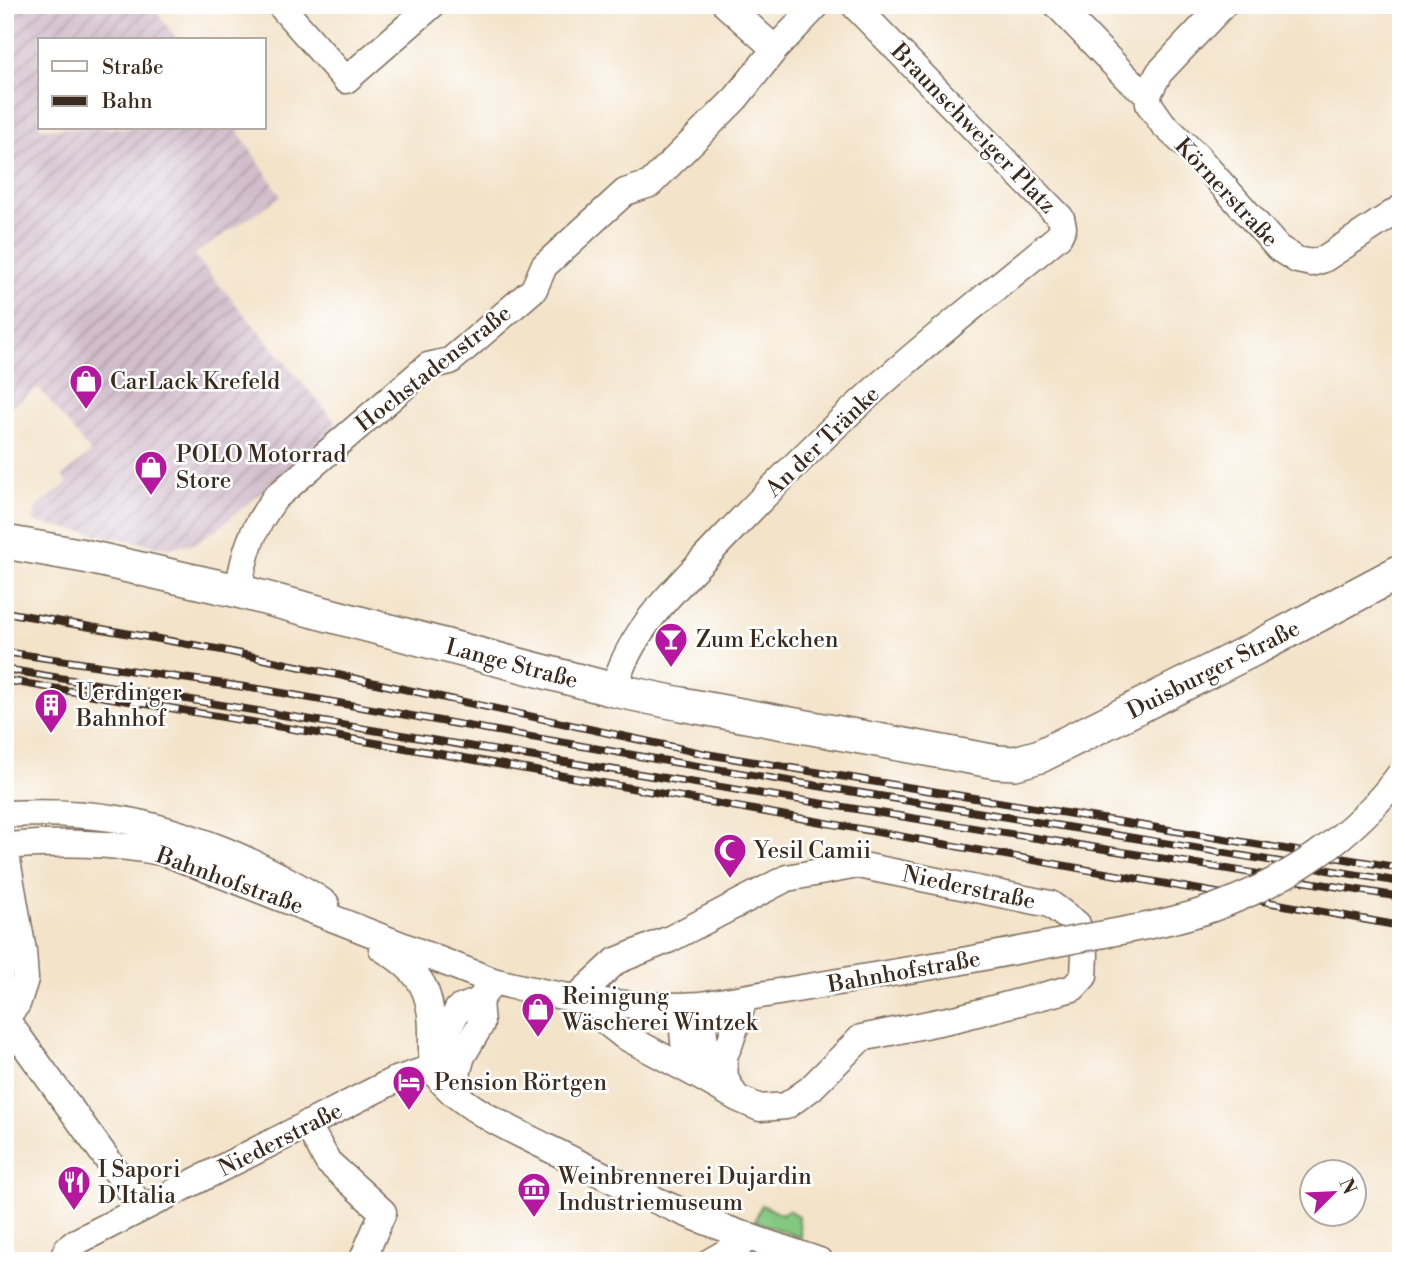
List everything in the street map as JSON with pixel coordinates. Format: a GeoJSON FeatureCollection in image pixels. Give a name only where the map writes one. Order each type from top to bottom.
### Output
{"type":"FeatureCollection","features":[{"type":"Feature","properties":{"kind":"main road","name":"Lange Straße"},"geometry":{"type":"LineString","coordinates":[[5,541],[85,556],[238,591],[614,690],[997,762],[1023,761]]}},
{"type":"Feature","properties":{"kind":"main road","name":"Duisburger Straße"},"geometry":{"type":"LineString","coordinates":[[1023,761],[1040,756],[1258,647],[1401,571]]}},
{"type":"Feature","properties":{"kind":"street"},"geometry":{"type":"LineString","coordinates":[[280,5],[346,80],[432,5]]}},
{"type":"Feature","properties":{"kind":"street"},"geometry":{"type":"LineString","coordinates":[[726,5],[775,49]]}},
{"type":"Feature","properties":{"kind":"street","name":"Hochstadenstraße"},"geometry":{"type":"LineString","coordinates":[[238,591],[244,557],[251,537],[275,498],[428,366],[450,361],[534,289],[544,265],[625,192],[650,184],[736,97],[775,49],[817,5]]}},
{"type":"Feature","properties":{"kind":"street","name":"Braunschweiger Platz"},"geometry":{"type":"LineString","coordinates":[[854,5],[1061,218],[1062,223]]}},
{"type":"Feature","properties":{"kind":"street"},"geometry":{"type":"LineString","coordinates":[[1057,5],[1128,79],[1148,94],[1159,73],[1223,5]]}},
{"type":"Feature","properties":{"kind":"street","name":"Körnerstraße"},"geometry":{"type":"LineString","coordinates":[[1148,94],[1149,104],[1163,124],[1196,155],[1278,248],[1297,260],[1312,263],[1324,259],[1401,208]]}},
{"type":"Feature","properties":{"kind":"street","name":"An der Tränke"},"geometry":{"type":"LineString","coordinates":[[614,690],[618,673],[634,639],[668,597],[751,510],[902,366],[1059,236],[1062,223]]}},
{"type":"Feature","properties":{"kind":"street","name":"Bahnhofstraße"},"geometry":{"type":"LineString","coordinates":[[5,1018],[17,1004],[25,979],[14,952],[5,848],[81,842],[166,853],[368,933],[486,991],[533,991],[588,999],[691,1006],[957,962],[1145,926],[1224,903],[1304,864],[1349,830],[1401,773]]}},
{"type":"Feature","properties":{"kind":"street","name":"Bahnhofstraße"},"geometry":{"type":"LineString","coordinates":[[5,814],[82,814],[158,826],[244,859],[295,883],[368,933]]}},
{"type":"Feature","properties":{"kind":"street","name":"Niederstraße"},"geometry":{"type":"LineString","coordinates":[[858,865],[1050,904],[1077,924],[1085,954],[1084,976],[1073,988],[958,1018],[861,1038],[810,1088],[786,1106],[760,1108],[731,1089],[697,1075],[615,1028],[605,1021],[588,999],[616,961],[670,939],[787,878],[858,865]]}},
{"type":"Feature","properties":{"kind":"street"},"geometry":{"type":"LineString","coordinates":[[335,920],[404,961],[420,980],[430,1000],[432,1068],[456,1095],[514,1131],[636,1192],[685,1213],[819,1261]]}},
{"type":"Feature","properties":{"kind":"street"},"geometry":{"type":"LineString","coordinates":[[432,1068],[458,1009],[486,991]]}},
{"type":"Feature","properties":{"kind":"street"},"geometry":{"type":"LineString","coordinates":[[456,1095],[462,1056],[481,1024],[486,991]]}},
{"type":"Feature","properties":{"kind":"street"},"geometry":{"type":"LineString","coordinates":[[731,1089],[724,1056],[744,999]]}},
{"type":"Feature","properties":{"kind":"street"},"geometry":{"type":"LineString","coordinates":[[691,1006],[705,1044],[731,1089]]}},
{"type":"Feature","properties":{"kind":"street"},"geometry":{"type":"LineString","coordinates":[[691,1006],[684,1042],[697,1075]]}},
{"type":"Feature","properties":{"kind":"street"},"geometry":{"type":"LineString","coordinates":[[5,1018],[124,1181],[141,1209]]}},
{"type":"Feature","properties":{"kind":"street","name":"Niederstraße"},"geometry":{"type":"LineString","coordinates":[[62,1260],[66,1250],[76,1242],[393,1081],[432,1068]]}},
{"type":"Feature","properties":{"kind":"street"},"geometry":{"type":"LineString","coordinates":[[307,1124],[328,1163],[383,1212],[362,1261]]}},
{"type":"Feature","properties":{"kind":"street"},"geometry":{"type":"LineString","coordinates":[[710,1261],[741,1244],[746,1235]]}},
{"type":"Feature","properties":{"kind":"shaded area"},"geometry":{"type":"Polygon","coordinates":[[[5,5],[152,5],[176,38],[38,38],[38,130],[237,130],[281,196],[194,255],[339,426],[221,526],[196,543],[169,548],[33,522],[36,508],[67,483],[62,476],[91,453],[39,388],[5,410],[5,5]]]}},
{"type":"Feature","properties":{"kind":"green space"},"geometry":{"type":"Polygon","coordinates":[[[761,1205],[782,1214],[788,1210],[798,1216],[801,1238],[755,1221],[761,1205]]]}},
{"type":"Feature","properties":{"kind":"railway"},"geometry":{"type":"LineString","coordinates":[[5,612],[222,650],[706,754],[1401,868]]}},
{"type":"Feature","properties":{"kind":"railway"},"geometry":{"type":"LineString","coordinates":[[5,652],[265,690],[661,760],[1401,882]]}},
{"type":"Feature","properties":{"kind":"railway"},"geometry":{"type":"LineString","coordinates":[[5,669],[1401,897]]}},
{"type":"Feature","properties":{"kind":"railway"},"geometry":{"type":"LineString","coordinates":[[5,680],[464,758],[1401,926]]}},
{"type":"Feature","properties":{"kind":"place","name":"CarLack Krefeld"},"geometry":{"type":"Point","coordinates":[86,411]}},
{"type":"Feature","properties":{"kind":"place","name":"POLO Motorrad Store"},"geometry":{"type":"Point","coordinates":[151,497]}},
{"type":"Feature","properties":{"kind":"place","name":"Zum Eckchen"},"geometry":{"type":"Point","coordinates":[671,669]}},
{"type":"Feature","properties":{"kind":"place","name":"Uerdinger Bahnhof"},"geometry":{"type":"Point","coordinates":[51,735]}},
{"type":"Feature","properties":{"kind":"place","name":"Yesil Camii"},"geometry":{"type":"Point","coordinates":[730,880]}},
{"type":"Feature","properties":{"kind":"place","name":"Reinigung Wäscherei Wintzek"},"geometry":{"type":"Point","coordinates":[538,1039]}},
{"type":"Feature","properties":{"kind":"place","name":"Pension Rörtgen"},"geometry":{"type":"Point","coordinates":[409,1112]}},
{"type":"Feature","properties":{"kind":"place","name":"I Sapori D'Italia"},"geometry":{"type":"Point","coordinates":[74,1212]}},
{"type":"Feature","properties":{"kind":"place","name":"Weinbrennerei Dujardin Industriemuseum"},"geometry":{"type":"Point","coordinates":[534,1219]}}]}
